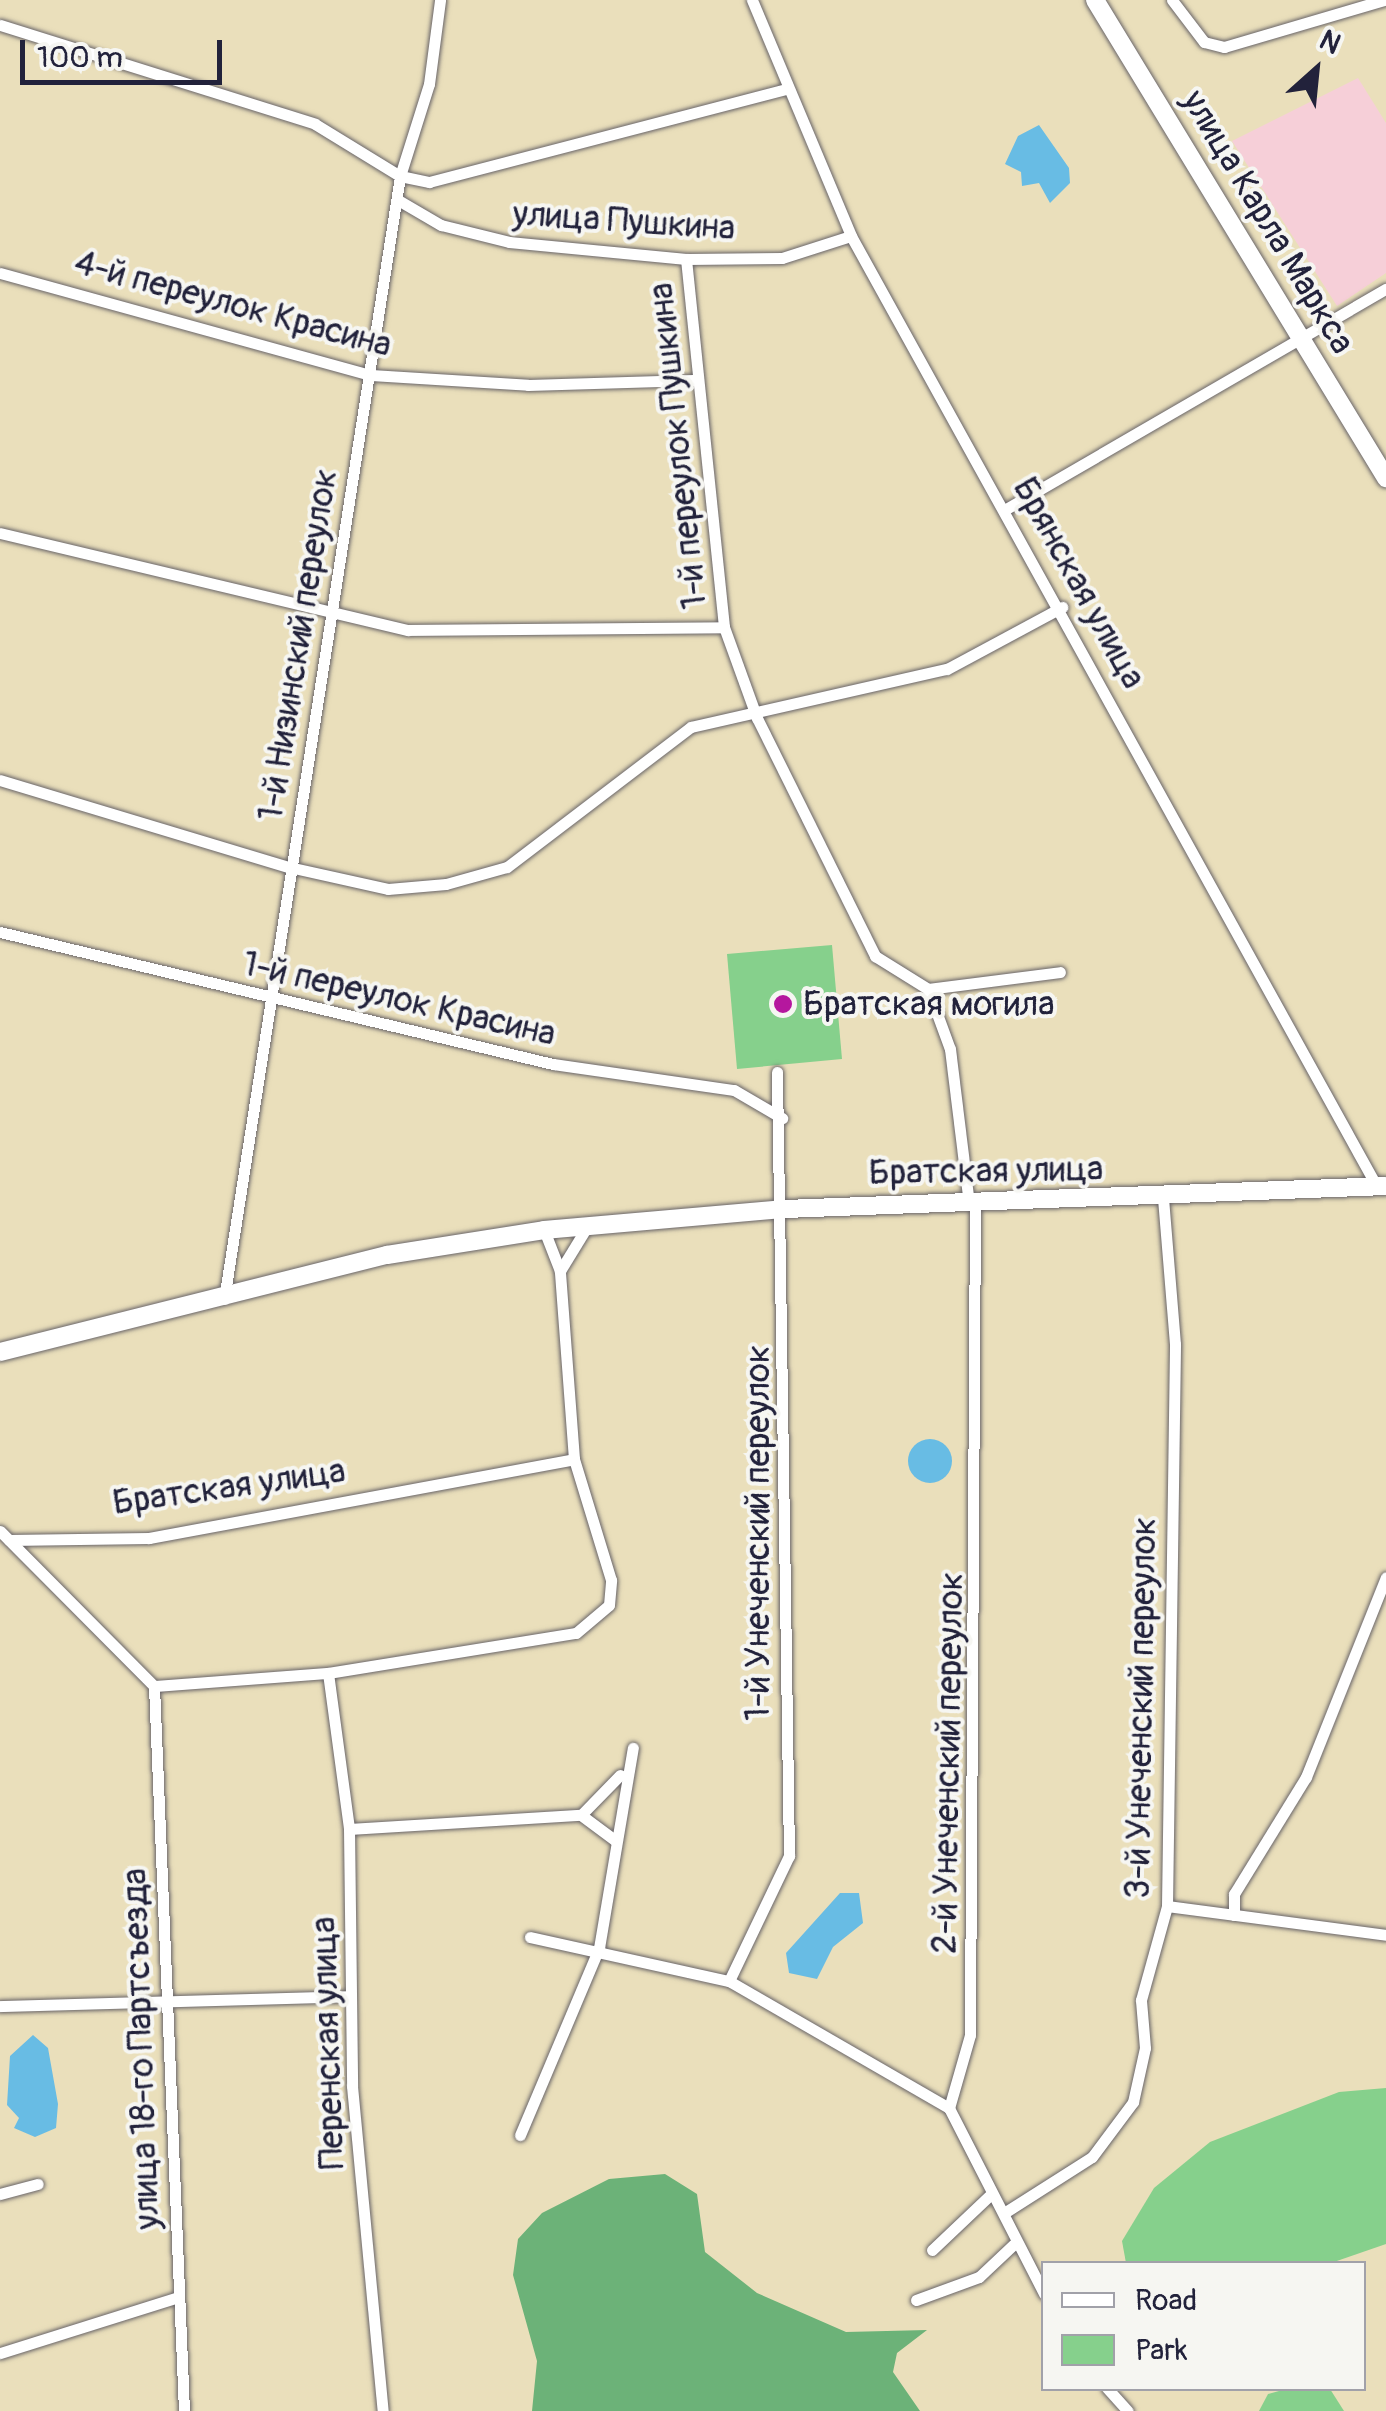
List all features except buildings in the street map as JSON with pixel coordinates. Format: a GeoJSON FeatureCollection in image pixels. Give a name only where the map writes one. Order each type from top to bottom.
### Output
{"type":"FeatureCollection","features":[{"type":"Feature","properties":{"kind":"street","name":"1-й Низинский переулок"},"geometry":{"type":"LineString","coordinates":[[223,1303],[266,996],[371,375],[400,176],[429,84],[440,0]]}},
{"type":"Feature","properties":{"kind":"street","name":"Брянская улица"},"geometry":{"type":"LineString","coordinates":[[752,0],[785,89],[851,236],[1062,607],[1381,1186]]}},
{"type":"Feature","properties":{"kind":"street","name":"улица Карла Маркса"},"geometry":{"type":"LineString","coordinates":[[1095,0],[1386,478]]}},
{"type":"Feature","properties":{"kind":"street"},"geometry":{"type":"LineString","coordinates":[[1172,0],[1204,42],[1224,47],[1384,0]]}},
{"type":"Feature","properties":{"kind":"street"},"geometry":{"type":"LineString","coordinates":[[0,25],[315,124],[400,176],[429,182],[528,161],[785,89]]}},
{"type":"Feature","properties":{"kind":"street","name":"улица Пушкина"},"geometry":{"type":"LineString","coordinates":[[398,200],[441,225],[509,242],[686,259],[782,258],[851,236]]}},
{"type":"Feature","properties":{"kind":"street","name":"1-й переулок Пушкина"},"geometry":{"type":"LineString","coordinates":[[686,259],[694,380],[724,627],[757,718],[875,956],[928,989]]}},
{"type":"Feature","properties":{"kind":"street","name":"4-й переулок Красина"},"geometry":{"type":"LineString","coordinates":[[0,273],[371,375],[528,386],[694,380]]}},
{"type":"Feature","properties":{"kind":"street"},"geometry":{"type":"LineString","coordinates":[[1006,509],[1386,289]]}},
{"type":"Feature","properties":{"kind":"street"},"geometry":{"type":"LineString","coordinates":[[0,533],[408,630],[724,627]]}},
{"type":"Feature","properties":{"kind":"street"},"geometry":{"type":"LineString","coordinates":[[0,780],[289,867],[388,889],[508,867],[691,727],[757,718],[946,669],[1062,607]]}},
{"type":"Feature","properties":{"kind":"street","name":"1-й переулок Красина"},"geometry":{"type":"LineString","coordinates":[[0,932],[552,1064],[734,1090],[782,1118]]}},
{"type":"Feature","properties":{"kind":"street"},"geometry":{"type":"LineString","coordinates":[[928,989],[1060,972]]}},
{"type":"Feature","properties":{"kind":"street","name":"2-й Унеченский переулок"},"geometry":{"type":"LineString","coordinates":[[928,989],[950,1049],[972,1204],[970,2035],[949,2108]]}},
{"type":"Feature","properties":{"kind":"street","name":"1-й Унеченский переулок"},"geometry":{"type":"LineString","coordinates":[[729,1980],[789,1856],[784,1209],[777,1072]]}},
{"type":"Feature","properties":{"kind":"street","name":"Братская улица"},"geometry":{"type":"LineString","coordinates":[[0,1352],[223,1303],[387,1255],[544,1230],[784,1209],[1163,1199],[1381,1186]]}},
{"type":"Feature","properties":{"kind":"street","name":"3-й Унеченский переулок"},"geometry":{"type":"LineString","coordinates":[[1004,2213],[1092,2157],[1133,2102],[1145,2048],[1141,2000],[1167,1906],[1174,1344],[1163,1199]]}},
{"type":"Feature","properties":{"kind":"street"},"geometry":{"type":"LineString","coordinates":[[560,1271],[587,1226]]}},
{"type":"Feature","properties":{"kind":"street"},"geometry":{"type":"LineString","coordinates":[[4,1535],[154,1686],[328,1673],[576,1633],[608,1605],[611,1580],[574,1460],[560,1271],[544,1230]]}},
{"type":"Feature","properties":{"kind":"street","name":"Братская улица"},"geometry":{"type":"LineString","coordinates":[[4,1535],[220,1528],[574,1460]]}},
{"type":"Feature","properties":{"kind":"street"},"geometry":{"type":"LineString","coordinates":[[1234,1915],[1234,1894],[1306,1777],[1386,1576]]}},
{"type":"Feature","properties":{"kind":"street","name":"Перенская улица"},"geometry":{"type":"LineString","coordinates":[[328,1673],[349,1829],[351,1996],[382,2411]]}},
{"type":"Feature","properties":{"kind":"street","name":"улица 18-го Партсъезда"},"geometry":{"type":"LineString","coordinates":[[154,1686],[176,2298],[184,2411]]}},
{"type":"Feature","properties":{"kind":"street"},"geometry":{"type":"LineString","coordinates":[[520,2134],[599,1948],[617,1842],[622,1772],[632,1748]]}},
{"type":"Feature","properties":{"kind":"street"},"geometry":{"type":"LineString","coordinates":[[581,1815],[622,1772]]}},
{"type":"Feature","properties":{"kind":"street"},"geometry":{"type":"LineString","coordinates":[[349,1829],[581,1815],[617,1842]]}},
{"type":"Feature","properties":{"kind":"street"},"geometry":{"type":"LineString","coordinates":[[1167,1906],[1386,1935]]}},
{"type":"Feature","properties":{"kind":"street"},"geometry":{"type":"LineString","coordinates":[[530,1937],[599,1948],[729,1980],[949,2108],[990,2195],[1004,2213],[1013,2246],[1041,2289]]}},
{"type":"Feature","properties":{"kind":"street"},"geometry":{"type":"LineString","coordinates":[[0,2006],[167,1995],[351,1996]]}},
{"type":"Feature","properties":{"kind":"street"},"geometry":{"type":"LineString","coordinates":[[0,2194],[38,2184]]}},
{"type":"Feature","properties":{"kind":"street"},"geometry":{"type":"LineString","coordinates":[[932,2250],[990,2195]]}},
{"type":"Feature","properties":{"kind":"street"},"geometry":{"type":"LineString","coordinates":[[916,2300],[979,2277],[1013,2246]]}},
{"type":"Feature","properties":{"kind":"street"},"geometry":{"type":"LineString","coordinates":[[0,2353],[176,2298]]}},
{"type":"Feature","properties":{"kind":"street"},"geometry":{"type":"LineString","coordinates":[[1111,2391],[1128,2411]]}},
{"type":"Feature","properties":{"kind":"shaded area"},"geometry":{"type":"Polygon","coordinates":[[[1358,78],[1386,123],[1386,273],[1337,306],[1232,141],[1358,78]]]}},
{"type":"Feature","properties":{"kind":"green space"},"geometry":{"type":"Polygon","coordinates":[[[832,945],[842,1059],[737,1069],[727,954],[832,945]]]}},
{"type":"Feature","properties":{"kind":"green space"},"geometry":{"type":"Polygon","coordinates":[[[1386,2088],[1386,2244],[1337,2261],[1126,2261],[1122,2241],[1154,2188],[1210,2142],[1339,2092],[1386,2088]]]}},
{"type":"Feature","properties":{"kind":"green space"},"geometry":{"type":"Polygon","coordinates":[[[665,2174],[697,2194],[705,2252],[757,2293],[846,2332],[927,2330],[897,2353],[893,2372],[920,2411],[532,2411],[537,2361],[513,2275],[518,2239],[542,2213],[609,2179],[665,2174]]]}},
{"type":"Feature","properties":{"kind":"green space"},"geometry":{"type":"Polygon","coordinates":[[[1331,2391],[1344,2411],[1259,2411],[1268,2394],[1331,2391]]]}},
{"type":"Feature","properties":{"kind":"water"},"geometry":{"type":"Polygon","coordinates":[[[1039,125],[1069,168],[1070,183],[1050,203],[1039,183],[1022,186],[1021,172],[1005,164],[1018,136],[1039,125]]]}},
{"type":"Feature","properties":{"kind":"water"},"geometry":{"type":"Polygon","coordinates":[[[930,1439],[946,1445],[952,1461],[946,1477],[930,1483],[914,1477],[908,1461],[914,1445],[930,1439]]]}},
{"type":"Feature","properties":{"kind":"water"},"geometry":{"type":"Polygon","coordinates":[[[840,1893],[859,1893],[863,1923],[833,1947],[817,1979],[789,1973],[786,1953],[840,1893]]]}},
{"type":"Feature","properties":{"kind":"water"},"geometry":{"type":"Polygon","coordinates":[[[33,2035],[48,2048],[58,2104],[56,2128],[35,2137],[14,2128],[19,2118],[7,2105],[10,2056],[33,2035]]]}},
{"type":"Feature","properties":{"kind":"place","name":"Братская могила"},"geometry":{"type":"Point","coordinates":[783,1004]}}]}
